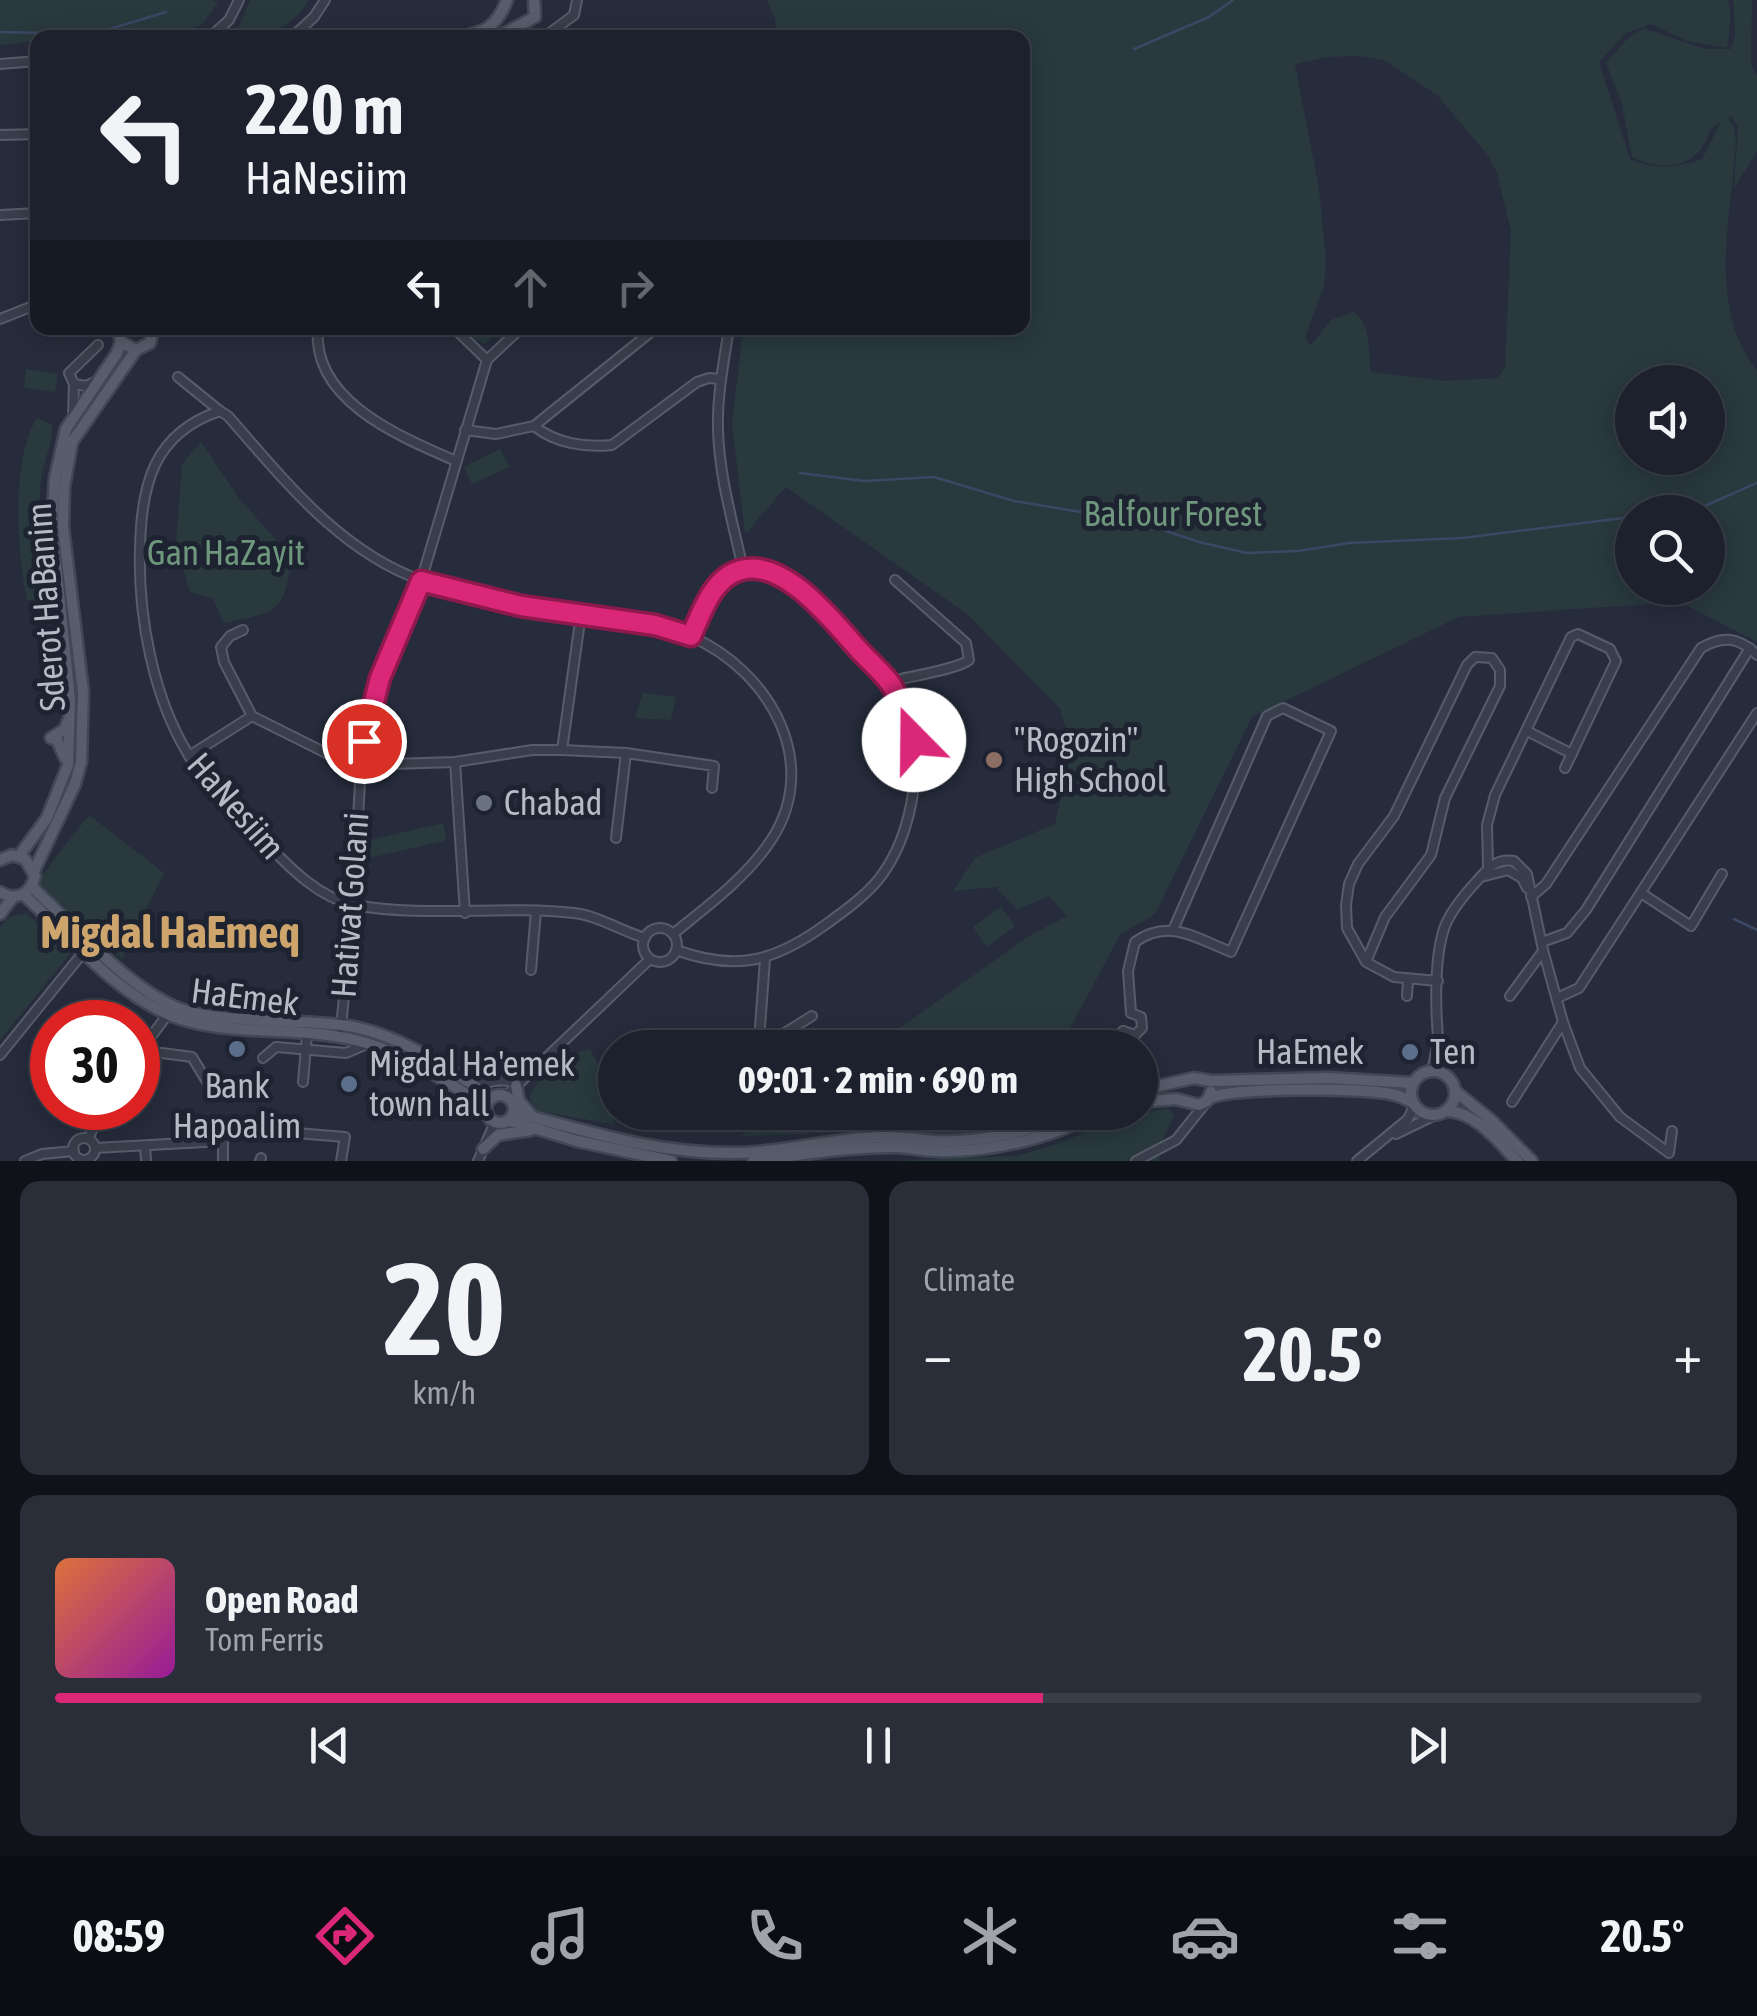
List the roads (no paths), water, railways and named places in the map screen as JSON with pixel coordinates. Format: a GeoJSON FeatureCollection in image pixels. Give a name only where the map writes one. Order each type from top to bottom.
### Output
{"type":"FeatureCollection","features":[{"type":"Feature","properties":{"kind":"main road"},"geometry":{"type":"LineString","coordinates":[[484,30],[501,16],[507,0]]}},
{"type":"Feature","properties":{"kind":"main road"},"geometry":{"type":"LineString","coordinates":[[511,30],[535,17],[537,1]]}},
{"type":"Feature","properties":{"kind":"main road"},"geometry":{"type":"LineString","coordinates":[[120,335],[121,342],[136,350]]}},
{"type":"Feature","properties":{"kind":"main road","name":"Sderot HaBanim"},"geometry":{"type":"LineString","coordinates":[[23,893],[75,784],[81,762],[83,692],[63,526],[64,486],[72,442],[136,350],[150,343],[152,335]]}},
{"type":"Feature","properties":{"kind":"main road","name":"Sderot HaBanim"},"geometry":{"type":"LineString","coordinates":[[18,856],[46,818],[66,769],[69,716],[52,527],[55,478],[66,429],[121,342]]}},
{"type":"Feature","properties":{"kind":"main road"},"geometry":{"type":"LineString","coordinates":[[66,769],[62,747],[51,738],[65,730],[69,716]]}},
{"type":"Feature","properties":{"kind":"main road"},"geometry":{"type":"LineString","coordinates":[[2,856],[26,859],[34,871]]}},
{"type":"Feature","properties":{"kind":"main road"},"geometry":{"type":"LineString","coordinates":[[0,892],[23,893]]}},
{"type":"Feature","properties":{"kind":"main road"},"geometry":{"type":"LineString","coordinates":[[0,914],[23,893]]}},
{"type":"Feature","properties":{"kind":"main road","name":"HaEmek"},"geometry":{"type":"LineString","coordinates":[[23,893],[171,1010],[341,1031],[400,1043],[475,1086],[489,1102]]}},
{"type":"Feature","properties":{"kind":"main road","name":"HaEmek"},"geometry":{"type":"LineString","coordinates":[[341,1031],[394,1053],[489,1102]]}},
{"type":"Feature","properties":{"kind":"main road"},"geometry":{"type":"LineString","coordinates":[[1517,1161],[1485,1128],[1456,1111],[1433,1116],[1414,1105],[1413,1083],[1421,1074],[1438,1073],[1532,1161]]}},
{"type":"Feature","properties":{"kind":"main road","name":"HaEmek"},"geometry":{"type":"LineString","coordinates":[[1158,1086],[1194,1078],[1328,1078],[1413,1083]]}},
{"type":"Feature","properties":{"kind":"main road","name":"HaEmek"},"geometry":{"type":"LineString","coordinates":[[1207,1081],[1211,1089],[1208,1100]]}},
{"type":"Feature","properties":{"kind":"main road"},"geometry":{"type":"LineString","coordinates":[[518,1085],[519,1101],[533,1117]]}},
{"type":"Feature","properties":{"kind":"main road"},"geometry":{"type":"LineString","coordinates":[[1446,1111],[1454,1099],[1454,1088]]}},
{"type":"Feature","properties":{"kind":"main road","name":"HaEmek"},"geometry":{"type":"LineString","coordinates":[[1158,1100],[1176,1099],[1199,1105],[1230,1092],[1352,1090],[1392,1094],[1414,1105]]}},
{"type":"Feature","properties":{"kind":"main road"},"geometry":{"type":"LineString","coordinates":[[511,1116],[512,1102],[506,1096],[489,1102],[488,1116],[494,1122],[511,1116],[533,1117],[628,1143],[711,1153],[743,1153],[860,1137],[896,1136],[936,1142],[1019,1130]]}},
{"type":"Feature","properties":{"kind":"main road"},"geometry":{"type":"LineString","coordinates":[[511,1116],[576,1141],[671,1161]]}},
{"type":"Feature","properties":{"kind":"main road"},"geometry":{"type":"LineString","coordinates":[[483,1149],[498,1136],[516,1130],[544,1130]]}},
{"type":"Feature","properties":{"kind":"main road"},"geometry":{"type":"LineString","coordinates":[[754,1161],[899,1147],[939,1152],[1003,1146],[1058,1130]]}},
{"type":"Feature","properties":{"kind":"street"},"geometry":{"type":"LineString","coordinates":[[218,30],[229,20],[238,0]]}},
{"type":"Feature","properties":{"kind":"street"},"geometry":{"type":"LineString","coordinates":[[300,30],[325,0]]}},
{"type":"Feature","properties":{"kind":"street"},"geometry":{"type":"LineString","coordinates":[[555,30],[574,15],[574,2]]}},
{"type":"Feature","properties":{"kind":"street"},"geometry":{"type":"LineString","coordinates":[[535,17],[544,30]]}},
{"type":"Feature","properties":{"kind":"street"},"geometry":{"type":"LineString","coordinates":[[0,64],[30,62]]}},
{"type":"Feature","properties":{"kind":"street"},"geometry":{"type":"LineString","coordinates":[[0,135],[30,134]]}},
{"type":"Feature","properties":{"kind":"street"},"geometry":{"type":"LineString","coordinates":[[0,215],[30,213]]}},
{"type":"Feature","properties":{"kind":"street"},"geometry":{"type":"LineString","coordinates":[[0,319],[30,307]]}},
{"type":"Feature","properties":{"kind":"street"},"geometry":{"type":"LineString","coordinates":[[318,335],[319,354],[356,407],[377,422],[456,461]]}},
{"type":"Feature","properties":{"kind":"street"},"geometry":{"type":"LineString","coordinates":[[461,335],[487,360],[514,335]]}},
{"type":"Feature","properties":{"kind":"street"},"geometry":{"type":"LineString","coordinates":[[466,430],[496,434],[534,426],[647,335]]}},
{"type":"Feature","properties":{"kind":"street"},"geometry":{"type":"LineString","coordinates":[[728,335],[718,420],[720,459],[744,568]]}},
{"type":"Feature","properties":{"kind":"street"},"geometry":{"type":"LineString","coordinates":[[73,418],[74,384],[70,372],[98,345]]}},
{"type":"Feature","properties":{"kind":"street","name":"Hativat Golani"},"geometry":{"type":"LineString","coordinates":[[341,1031],[360,764],[368,717],[421,581],[487,360]]}},
{"type":"Feature","properties":{"kind":"street"},"geometry":{"type":"LineString","coordinates":[[178,376],[228,416],[294,492],[332,528],[421,581],[521,606],[655,625],[691,636],[750,677],[782,724],[792,770],[789,799],[768,846],[673,934]]}},
{"type":"Feature","properties":{"kind":"street"},"geometry":{"type":"LineString","coordinates":[[534,426],[557,440],[612,445],[697,382],[721,379]]}},
{"type":"Feature","properties":{"kind":"street"},"geometry":{"type":"LineString","coordinates":[[74,384],[86,386],[98,380]]}},
{"type":"Feature","properties":{"kind":"street","name":"HaNesiim"},"geometry":{"type":"LineString","coordinates":[[220,411],[199,418],[163,450],[151,468],[140,524],[144,610],[168,716],[189,756],[219,795],[284,862],[333,898],[353,904],[465,913],[578,913],[645,938]]}},
{"type":"Feature","properties":{"kind":"street"},"geometry":{"type":"LineString","coordinates":[[676,950],[712,960],[765,959],[794,948],[878,880],[898,845],[911,805],[914,740],[906,714],[889,682],[818,604],[798,588],[778,576],[744,568],[731,574],[710,595],[691,636]]}},
{"type":"Feature","properties":{"kind":"street"},"geometry":{"type":"LineString","coordinates":[[889,682],[962,666],[969,660],[966,643],[894,580]]}},
{"type":"Feature","properties":{"kind":"street"},"geometry":{"type":"LineString","coordinates":[[562,750],[581,614]]}},
{"type":"Feature","properties":{"kind":"street"},"geometry":{"type":"LineString","coordinates":[[243,630],[230,636],[221,647],[224,662],[252,716],[334,757],[360,764],[456,762],[532,750],[626,753],[714,766],[712,788]]}},
{"type":"Feature","properties":{"kind":"street"},"geometry":{"type":"LineString","coordinates":[[1488,867],[1487,825],[1495,795],[1571,637],[1578,634],[1610,649],[1616,661],[1565,768]]}},
{"type":"Feature","properties":{"kind":"street"},"geometry":{"type":"LineString","coordinates":[[1510,996],[1542,946],[1566,933],[1586,910],[1753,652],[1725,638],[1701,648],[1546,884],[1531,897]]}},
{"type":"Feature","properties":{"kind":"street"},"geometry":{"type":"LineString","coordinates":[[1366,962],[1385,917],[1431,855],[1446,798],[1500,686],[1500,670],[1492,658],[1475,657],[1466,664],[1394,816],[1358,864],[1349,884],[1347,928],[1366,962],[1379,972],[1408,980],[1438,982]]}},
{"type":"Feature","properties":{"kind":"street"},"geometry":{"type":"LineString","coordinates":[[1130,1013],[1128,971],[1135,942],[1152,930],[1172,930],[1230,952],[1331,731],[1283,708],[1267,716],[1172,930]]}},
{"type":"Feature","properties":{"kind":"street"},"geometry":{"type":"LineString","coordinates":[[1558,998],[1579,988],[1757,713]]}},
{"type":"Feature","properties":{"kind":"street"},"geometry":{"type":"LineString","coordinates":[[189,756],[252,716]]}},
{"type":"Feature","properties":{"kind":"street"},"geometry":{"type":"LineString","coordinates":[[1527,731],[1572,754]]}},
{"type":"Feature","properties":{"kind":"street"},"geometry":{"type":"LineString","coordinates":[[616,838],[626,753]]}},
{"type":"Feature","properties":{"kind":"street"},"geometry":{"type":"LineString","coordinates":[[456,762],[465,913]]}},
{"type":"Feature","properties":{"kind":"street"},"geometry":{"type":"LineString","coordinates":[[1438,1073],[1438,982],[1445,926],[1459,901],[1488,867],[1506,860],[1520,865],[1527,874],[1542,946],[1580,1068],[1620,1116],[1668,1153],[1672,1131]]}},
{"type":"Feature","properties":{"kind":"street"},"geometry":{"type":"LineString","coordinates":[[1480,878],[1490,872],[1508,870],[1522,878],[1531,897]]}},
{"type":"Feature","properties":{"kind":"street"},"geometry":{"type":"LineString","coordinates":[[1641,893],[1691,926],[1722,874]]}},
{"type":"Feature","properties":{"kind":"street"},"geometry":{"type":"LineString","coordinates":[[531,970],[536,911]]}},
{"type":"Feature","properties":{"kind":"street"},"geometry":{"type":"LineString","coordinates":[[658,929],[673,934],[676,950],[668,960],[658,962],[644,952],[645,938],[658,929]]}},
{"type":"Feature","properties":{"kind":"street"},"geometry":{"type":"LineString","coordinates":[[0,1055],[88,946]]}},
{"type":"Feature","properties":{"kind":"street"},"geometry":{"type":"LineString","coordinates":[[506,1096],[650,959]]}},
{"type":"Feature","properties":{"kind":"street"},"geometry":{"type":"LineString","coordinates":[[758,1030],[765,959]]}},
{"type":"Feature","properties":{"kind":"street"},"geometry":{"type":"LineString","coordinates":[[1407,996],[1408,980]]}},
{"type":"Feature","properties":{"kind":"street"},"geometry":{"type":"LineString","coordinates":[[160,1025],[171,1010]]}},
{"type":"Feature","properties":{"kind":"street"},"geometry":{"type":"LineString","coordinates":[[1124,1030],[1122,1018],[1130,1013],[1142,1020],[1141,1030]]}},
{"type":"Feature","properties":{"kind":"street"},"geometry":{"type":"LineString","coordinates":[[789,1030],[812,1016]]}},
{"type":"Feature","properties":{"kind":"street"},"geometry":{"type":"LineString","coordinates":[[1512,1102],[1563,1022]]}},
{"type":"Feature","properties":{"kind":"street"},"geometry":{"type":"LineString","coordinates":[[304,1082],[308,1028]]}},
{"type":"Feature","properties":{"kind":"street"},"geometry":{"type":"LineString","coordinates":[[263,1058],[276,1048],[346,1053],[368,1044]]}},
{"type":"Feature","properties":{"kind":"street"},"geometry":{"type":"LineString","coordinates":[[160,1053],[192,1057],[214,1093]]}},
{"type":"Feature","properties":{"kind":"street"},"geometry":{"type":"LineString","coordinates":[[475,1086],[508,1080],[518,1085]]}},
{"type":"Feature","properties":{"kind":"street"},"geometry":{"type":"LineString","coordinates":[[1136,1161],[1157,1157],[1183,1134],[1208,1100]]}},
{"type":"Feature","properties":{"kind":"street"},"geometry":{"type":"LineString","coordinates":[[1183,1134],[1190,1117],[1188,1102]]}},
{"type":"Feature","properties":{"kind":"street"},"geometry":{"type":"LineString","coordinates":[[1358,1161],[1408,1119],[1414,1105]]}},
{"type":"Feature","properties":{"kind":"street"},"geometry":{"type":"LineString","coordinates":[[1384,1141],[1433,1116]]}},
{"type":"Feature","properties":{"kind":"street"},"geometry":{"type":"LineString","coordinates":[[478,1161],[494,1122]]}},
{"type":"Feature","properties":{"kind":"street"},"geometry":{"type":"LineString","coordinates":[[223,1161],[223,1141],[237,1128],[344,1137],[341,1161]]}},
{"type":"Feature","properties":{"kind":"street"},"geometry":{"type":"LineString","coordinates":[[88,1139],[92,1130]]}},
{"type":"Feature","properties":{"kind":"street"},"geometry":{"type":"LineString","coordinates":[[88,1139],[95,1148]]}},
{"type":"Feature","properties":{"kind":"street"},"geometry":{"type":"LineString","coordinates":[[74,1151],[76,1142],[88,1139]]}},
{"type":"Feature","properties":{"kind":"street"},"geometry":{"type":"LineString","coordinates":[[95,1148],[223,1141]]}},
{"type":"Feature","properties":{"kind":"street"},"geometry":{"type":"LineString","coordinates":[[145,1146],[146,1161]]}},
{"type":"Feature","properties":{"kind":"street"},"geometry":{"type":"LineString","coordinates":[[74,1151],[83,1160],[92,1157],[95,1148]]}},
{"type":"Feature","properties":{"kind":"street"},"geometry":{"type":"LineString","coordinates":[[25,1161],[42,1154],[74,1151]]}},
{"type":"Feature","properties":{"kind":"waterway"},"geometry":{"type":"LineString","coordinates":[[1134,49],[1209,17],[1233,0]]}},
{"type":"Feature","properties":{"kind":"waterway"},"geometry":{"type":"LineString","coordinates":[[106,30],[166,12]]}},
{"type":"Feature","properties":{"kind":"waterway"},"geometry":{"type":"LineString","coordinates":[[0,32],[30,33]]}},
{"type":"Feature","properties":{"kind":"waterway"},"geometry":{"type":"LineString","coordinates":[[800,473],[864,481],[934,477],[1014,501],[1136,521],[1247,553],[1462,538],[1615,519]]}},
{"type":"Feature","properties":{"kind":"waterway"},"geometry":{"type":"LineString","coordinates":[[1725,497],[1757,483]]}},
{"type":"Feature","properties":{"kind":"waterway"},"geometry":{"type":"LineString","coordinates":[[1734,919],[1757,930]]}},
{"type":"Feature","properties":{"kind":"place","name":"\"Rogozin\" High School"},"geometry":{"type":"Point","coordinates":[994,760]}},
{"type":"Feature","properties":{"kind":"place","name":"Chabad"},"geometry":{"type":"Point","coordinates":[484,803]}},
{"type":"Feature","properties":{"kind":"place","name":"Bank Hapoalim"},"geometry":{"type":"Point","coordinates":[237,1049]}},
{"type":"Feature","properties":{"kind":"place","name":"Ten"},"geometry":{"type":"Point","coordinates":[1410,1052]}},
{"type":"Feature","properties":{"kind":"place","name":"Migdal Ha'emek town hall"},"geometry":{"type":"Point","coordinates":[349,1084]}},
{"type":"Feature","properties":{"kind":"district","name":"Migdal HaEmeq"},"geometry":{"type":"Point","coordinates":[170,932]}},
{"type":"Feature","properties":{"kind":"park label","name":"Balfour Forest"},"geometry":{"type":"Point","coordinates":[1173,514]}},
{"type":"Feature","properties":{"kind":"park label","name":"Gan HaZayit"},"geometry":{"type":"Point","coordinates":[226,553]}}]}
